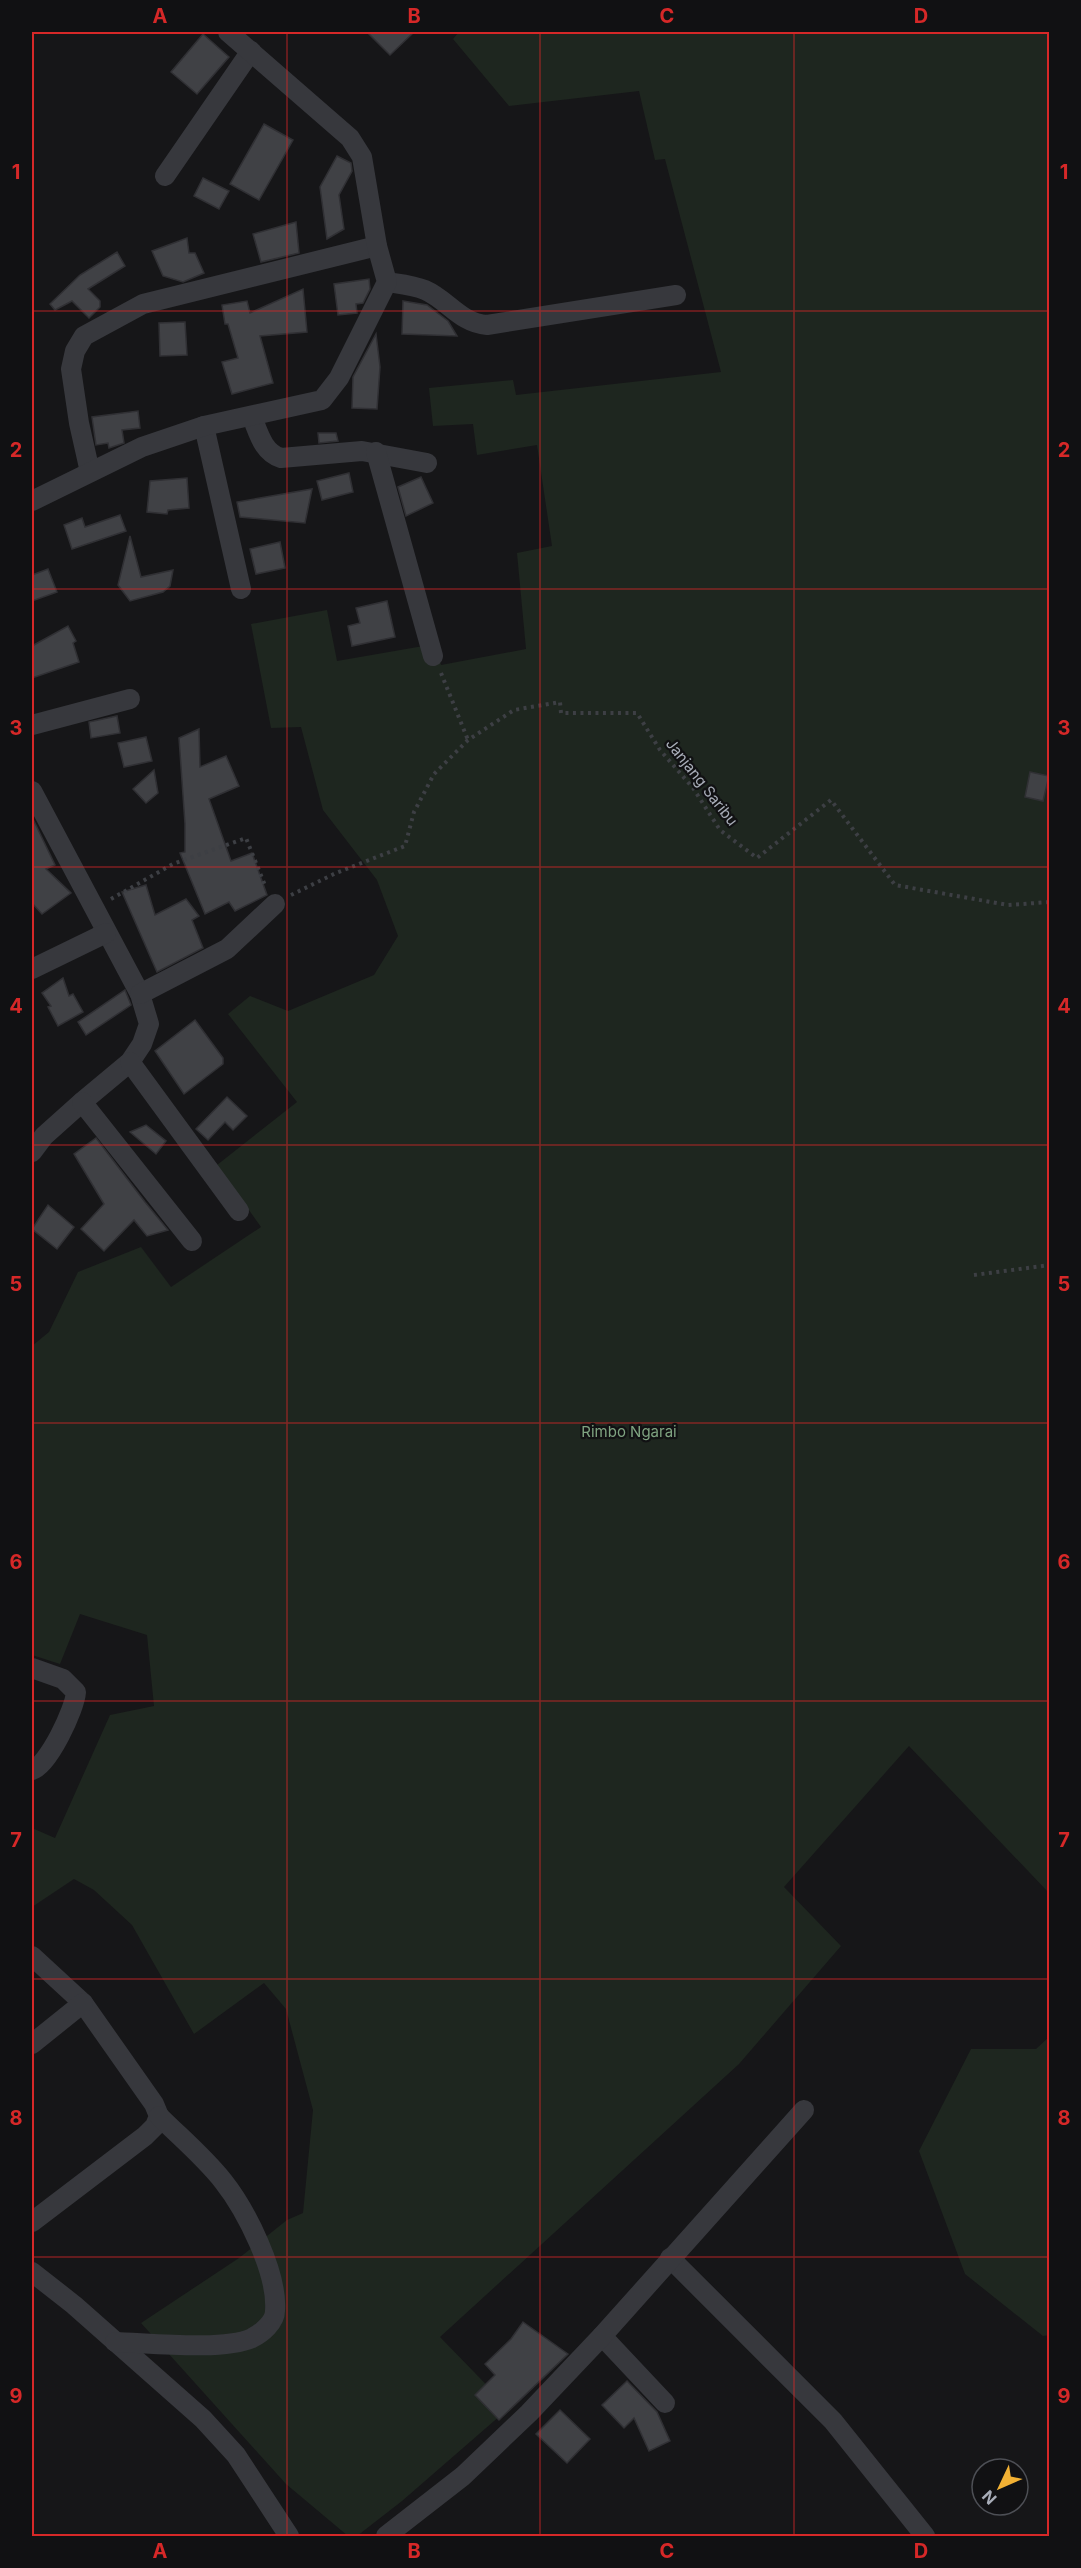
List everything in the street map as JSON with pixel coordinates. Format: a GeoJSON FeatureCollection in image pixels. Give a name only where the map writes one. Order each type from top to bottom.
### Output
{"type":"FeatureCollection","features":[{"type":"Feature","properties":{"kind":"street"},"geometry":{"type":"LineString","coordinates":[[32,501],[142,447],[204,426],[310,404],[327,395],[339,378],[387,282],[377,246],[362,157],[356,147],[327,116],[228,32]]}},
{"type":"Feature","properties":{"kind":"street"},"geometry":{"type":"LineString","coordinates":[[165,176],[250,51]]}},
{"type":"Feature","properties":{"kind":"street"},"geometry":{"type":"LineString","coordinates":[[90,472],[71,369],[75,351],[84,336],[143,304],[377,246]]}},
{"type":"Feature","properties":{"kind":"street"},"geometry":{"type":"LineString","coordinates":[[387,282],[427,290],[460,316],[474,324],[487,325],[676,295]]}},
{"type":"Feature","properties":{"kind":"street"},"geometry":{"type":"LineString","coordinates":[[252,417],[266,448],[273,455],[281,458],[376,452],[427,463]]}},
{"type":"Feature","properties":{"kind":"street"},"geometry":{"type":"LineString","coordinates":[[204,426],[241,589]]}},
{"type":"Feature","properties":{"kind":"street"},"geometry":{"type":"LineString","coordinates":[[376,452],[433,656]]}},
{"type":"Feature","properties":{"kind":"street"},"geometry":{"type":"LineString","coordinates":[[32,725],[130,699]]}},
{"type":"Feature","properties":{"kind":"street"},"geometry":{"type":"LineString","coordinates":[[32,792],[140,994],[149,1024],[142,1044],[130,1062],[44,1136],[32,1152]]}},
{"type":"Feature","properties":{"kind":"street"},"geometry":{"type":"LineString","coordinates":[[140,994],[227,949],[275,904]]}},
{"type":"Feature","properties":{"kind":"street"},"geometry":{"type":"LineString","coordinates":[[32,969],[106,933]]}},
{"type":"Feature","properties":{"kind":"street"},"geometry":{"type":"LineString","coordinates":[[130,1062],[239,1211]]}},
{"type":"Feature","properties":{"kind":"street"},"geometry":{"type":"LineString","coordinates":[[82,1102],[192,1241]]}},
{"type":"Feature","properties":{"kind":"street"},"geometry":{"type":"LineString","coordinates":[[32,1668],[63,1679],[76,1692],[75,1704],[44,1763],[32,1770]]}},
{"type":"Feature","properties":{"kind":"street"},"geometry":{"type":"LineString","coordinates":[[32,1956],[83,2003],[154,2104],[159,2116],[222,2180],[245,2212],[270,2272],[276,2312],[268,2327],[252,2338],[222,2344],[116,2342]]}},
{"type":"Feature","properties":{"kind":"street"},"geometry":{"type":"LineString","coordinates":[[32,2044],[83,2003]]}},
{"type":"Feature","properties":{"kind":"street"},"geometry":{"type":"LineString","coordinates":[[386,2536],[463,2476],[602,2336],[804,2110]]}},
{"type":"Feature","properties":{"kind":"street"},"geometry":{"type":"LineString","coordinates":[[32,2222],[145,2136],[155,2127],[159,2116]]}},
{"type":"Feature","properties":{"kind":"street"},"geometry":{"type":"LineString","coordinates":[[670,2258],[833,2421],[925,2536]]}},
{"type":"Feature","properties":{"kind":"street"},"geometry":{"type":"LineString","coordinates":[[32,2271],[203,2420],[236,2455],[290,2536]]}},
{"type":"Feature","properties":{"kind":"street"},"geometry":{"type":"LineString","coordinates":[[602,2336],[665,2403]]}},
{"type":"Feature","properties":{"kind":"path"},"geometry":{"type":"LineString","coordinates":[[433,656],[468,740]]}},
{"type":"Feature","properties":{"kind":"path","name":"Janjang Saribu"},"geometry":{"type":"LineString","coordinates":[[275,904],[309,885],[405,846],[414,812],[434,774],[468,740],[514,710],[560,702],[561,713],[637,713],[660,750],[693,788],[720,830],[757,858],[831,800],[895,885],[1008,905],[1050,902]]}},
{"type":"Feature","properties":{"kind":"path"},"geometry":{"type":"LineString","coordinates":[[96,909],[173,864],[246,838],[260,876],[275,904]]}},
{"type":"Feature","properties":{"kind":"path"},"geometry":{"type":"LineString","coordinates":[[974,1275],[1050,1265]]}},
{"type":"Feature","properties":{"kind":"green space","name":"Rimbo Ngarai"},"geometry":{"type":"Polygon","coordinates":[[[459,32],[1049,32],[1049,1893],[909,1746],[784,1887],[841,1946],[739,2064],[440,2337],[509,2408],[402,2501],[357,2536],[348,2536],[286,2484],[141,2323],[239,2258],[287,2220],[303,2213],[313,2110],[286,2009],[264,1983],[194,2034],[132,1925],[94,1890],[74,1879],[32,1907],[32,1828],[55,1838],[110,1715],[154,1706],[147,1635],[80,1614],[60,1664],[32,1655],[32,1346],[49,1332],[78,1272],[141,1247],[171,1287],[261,1227],[217,1165],[297,1102],[228,1014],[250,996],[288,1011],[374,975],[398,936],[377,880],[323,810],[301,727],[271,728],[251,624],[327,610],[337,661],[435,644],[441,665],[526,649],[517,553],[552,546],[537,445],[477,455],[473,424],[433,426],[429,388],[513,380],[516,395],[721,372],[665,159],[655,160],[639,91],[509,106],[453,39],[459,32]]]}},
{"type":"Feature","properties":{"kind":"green space"},"geometry":{"type":"Polygon","coordinates":[[[1049,2037],[1050,2335],[1043,2336],[965,2274],[919,2151],[971,2049],[1036,2049],[1049,2037]]]}},
{"type":"Feature","properties":{"kind":"building"},"geometry":{"type":"Polygon","coordinates":[[[367,32],[414,32],[390,55],[367,32]]]}},
{"type":"Feature","properties":{"kind":"building"},"geometry":{"type":"Polygon","coordinates":[[[203,34],[229,57],[197,94],[171,72],[203,34]]]}},
{"type":"Feature","properties":{"kind":"building"},"geometry":{"type":"Polygon","coordinates":[[[264,124],[293,140],[259,200],[230,184],[264,124]]]}},
{"type":"Feature","properties":{"kind":"building"},"geometry":{"type":"Polygon","coordinates":[[[337,156],[351,163],[352,171],[339,195],[344,229],[327,239],[320,187],[337,156]]]}},
{"type":"Feature","properties":{"kind":"building"},"geometry":{"type":"Polygon","coordinates":[[[203,178],[229,191],[219,209],[194,196],[203,178]]]}},
{"type":"Feature","properties":{"kind":"building"},"geometry":{"type":"Polygon","coordinates":[[[296,222],[299,253],[261,262],[253,234],[296,222]]]}},
{"type":"Feature","properties":{"kind":"building"},"geometry":{"type":"Polygon","coordinates":[[[187,238],[189,253],[195,253],[204,273],[183,282],[163,276],[152,251],[187,238]]]}},
{"type":"Feature","properties":{"kind":"building"},"geometry":{"type":"Polygon","coordinates":[[[117,252],[125,266],[88,289],[100,301],[100,307],[89,318],[72,301],[55,310],[50,304],[80,275],[117,252]]]}},
{"type":"Feature","properties":{"kind":"building"},"geometry":{"type":"Polygon","coordinates":[[[369,279],[370,289],[363,303],[356,304],[357,313],[338,315],[334,284],[369,279]]]}},
{"type":"Feature","properties":{"kind":"building"},"geometry":{"type":"Polygon","coordinates":[[[303,289],[307,332],[260,336],[273,383],[232,394],[222,362],[238,358],[228,324],[225,324],[222,305],[247,301],[250,313],[303,289]]]}},
{"type":"Feature","properties":{"kind":"building"},"geometry":{"type":"Polygon","coordinates":[[[403,301],[427,305],[448,321],[457,336],[402,334],[403,301]]]}},
{"type":"Feature","properties":{"kind":"building"},"geometry":{"type":"Polygon","coordinates":[[[185,322],[187,355],[160,356],[159,323],[185,322]]]}},
{"type":"Feature","properties":{"kind":"building"},"geometry":{"type":"Polygon","coordinates":[[[376,334],[380,367],[377,409],[352,408],[353,377],[376,334]]]}},
{"type":"Feature","properties":{"kind":"building"},"geometry":{"type":"Polygon","coordinates":[[[138,411],[140,428],[122,430],[124,443],[109,448],[108,443],[96,445],[92,417],[138,411]]]}},
{"type":"Feature","properties":{"kind":"building"},"geometry":{"type":"Polygon","coordinates":[[[318,433],[336,433],[338,441],[319,443],[318,433]]]}},
{"type":"Feature","properties":{"kind":"building"},"geometry":{"type":"Polygon","coordinates":[[[349,473],[353,492],[322,500],[317,481],[349,473]]]}},
{"type":"Feature","properties":{"kind":"building"},"geometry":{"type":"Polygon","coordinates":[[[421,477],[433,503],[406,516],[398,487],[421,477]]]}},
{"type":"Feature","properties":{"kind":"building"},"geometry":{"type":"Polygon","coordinates":[[[187,478],[189,508],[168,510],[167,514],[147,512],[150,481],[187,478]]]}},
{"type":"Feature","properties":{"kind":"building"},"geometry":{"type":"Polygon","coordinates":[[[312,489],[305,523],[240,517],[237,502],[312,489]]]}},
{"type":"Feature","properties":{"kind":"building"},"geometry":{"type":"Polygon","coordinates":[[[120,515],[126,531],[72,549],[64,525],[82,518],[85,527],[120,515]]]}},
{"type":"Feature","properties":{"kind":"building"},"geometry":{"type":"Polygon","coordinates":[[[130,536],[141,577],[173,570],[170,586],[163,592],[130,601],[118,585],[130,536]]]}},
{"type":"Feature","properties":{"kind":"building"},"geometry":{"type":"Polygon","coordinates":[[[280,542],[285,568],[256,574],[250,549],[280,542]]]}},
{"type":"Feature","properties":{"kind":"building"},"geometry":{"type":"Polygon","coordinates":[[[48,569],[57,592],[32,601],[32,575],[48,569]]]}},
{"type":"Feature","properties":{"kind":"building"},"geometry":{"type":"Polygon","coordinates":[[[387,601],[395,637],[352,646],[348,626],[360,623],[356,608],[387,601]]]}},
{"type":"Feature","properties":{"kind":"building"},"geometry":{"type":"Polygon","coordinates":[[[68,626],[76,641],[73,643],[79,662],[32,678],[32,646],[68,626]]]}},
{"type":"Feature","properties":{"kind":"building"},"geometry":{"type":"Polygon","coordinates":[[[117,716],[120,733],[91,738],[89,722],[117,716]]]}},
{"type":"Feature","properties":{"kind":"building"},"geometry":{"type":"Polygon","coordinates":[[[199,729],[200,767],[226,756],[239,786],[209,799],[231,861],[252,853],[267,895],[235,911],[229,902],[205,914],[180,853],[185,852],[185,824],[179,738],[199,729]]]}},
{"type":"Feature","properties":{"kind":"building"},"geometry":{"type":"Polygon","coordinates":[[[146,737],[152,761],[124,767],[118,743],[146,737]]]}},
{"type":"Feature","properties":{"kind":"building"},"geometry":{"type":"Polygon","coordinates":[[[154,770],[158,793],[146,803],[133,789],[154,770]]]}},
{"type":"Feature","properties":{"kind":"building"},"geometry":{"type":"Polygon","coordinates":[[[1030,772],[1049,776],[1043,801],[1025,797],[1030,772]]]}},
{"type":"Feature","properties":{"kind":"building"},"geometry":{"type":"Polygon","coordinates":[[[32,817],[55,865],[46,869],[71,893],[42,914],[32,903],[32,817]]]}},
{"type":"Feature","properties":{"kind":"building"},"geometry":{"type":"Polygon","coordinates":[[[146,885],[155,915],[186,899],[199,916],[192,920],[203,948],[157,972],[122,892],[146,885]]]}},
{"type":"Feature","properties":{"kind":"building"},"geometry":{"type":"Polygon","coordinates":[[[63,978],[69,996],[73,994],[83,1012],[58,1026],[48,1007],[51,1006],[42,993],[63,978]]]}},
{"type":"Feature","properties":{"kind":"building"},"geometry":{"type":"Polygon","coordinates":[[[125,990],[131,1005],[86,1035],[78,1022],[125,990]]]}},
{"type":"Feature","properties":{"kind":"building"},"geometry":{"type":"Polygon","coordinates":[[[195,1020],[223,1058],[223,1064],[184,1094],[155,1051],[195,1020]]]}},
{"type":"Feature","properties":{"kind":"building"},"geometry":{"type":"Polygon","coordinates":[[[227,1097],[247,1116],[233,1130],[225,1122],[208,1140],[196,1129],[227,1097]]]}},
{"type":"Feature","properties":{"kind":"building"},"geometry":{"type":"Polygon","coordinates":[[[146,1125],[166,1141],[156,1154],[130,1132],[146,1125]]]}},
{"type":"Feature","properties":{"kind":"building"},"geometry":{"type":"Polygon","coordinates":[[[96,1138],[168,1230],[147,1236],[134,1220],[104,1251],[81,1229],[104,1204],[74,1154],[96,1138]]]}},
{"type":"Feature","properties":{"kind":"building"},"geometry":{"type":"Polygon","coordinates":[[[48,1205],[74,1227],[57,1249],[32,1229],[48,1205]]]}},
{"type":"Feature","properties":{"kind":"building"},"geometry":{"type":"Polygon","coordinates":[[[523,2322],[568,2354],[499,2420],[475,2395],[495,2375],[485,2364],[511,2339],[523,2322]]]}},
{"type":"Feature","properties":{"kind":"building"},"geometry":{"type":"Polygon","coordinates":[[[627,2381],[657,2412],[670,2441],[649,2451],[634,2418],[624,2428],[602,2405],[627,2381]]]}},
{"type":"Feature","properties":{"kind":"building"},"geometry":{"type":"Polygon","coordinates":[[[560,2410],[590,2439],[567,2463],[536,2434],[560,2410]]]}}]}
